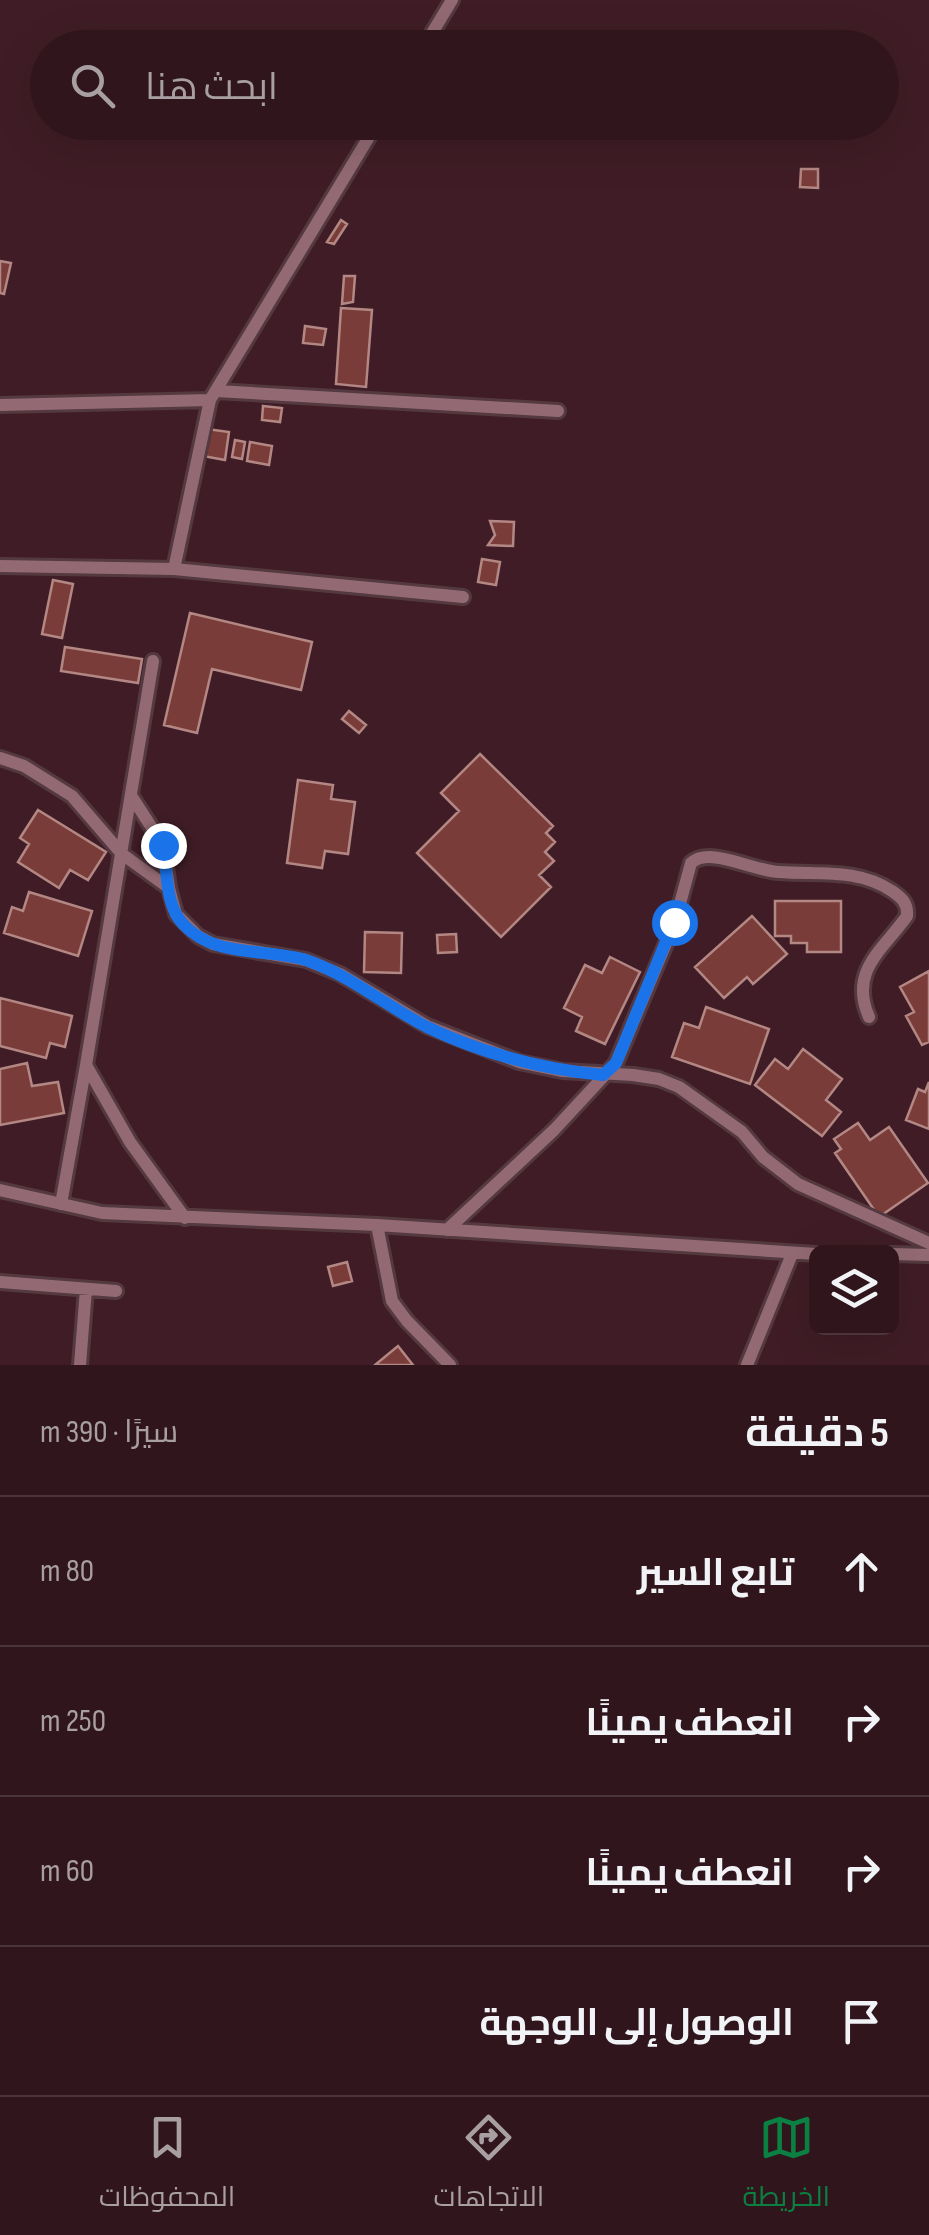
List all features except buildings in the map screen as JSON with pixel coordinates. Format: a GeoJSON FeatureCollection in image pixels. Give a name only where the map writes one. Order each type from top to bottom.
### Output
{"type":"FeatureCollection","features":[{"type":"Feature","properties":{"kind":"street"},"geometry":{"type":"LineString","coordinates":[[434,30],[452,0]]}},
{"type":"Feature","properties":{"kind":"street"},"geometry":{"type":"LineString","coordinates":[[174,569],[213,396],[367,140]]}},
{"type":"Feature","properties":{"kind":"street"},"geometry":{"type":"LineString","coordinates":[[0,405],[213,396],[558,411]]}},
{"type":"Feature","properties":{"kind":"street"},"geometry":{"type":"LineString","coordinates":[[0,566],[174,569],[463,597]]}},
{"type":"Feature","properties":{"kind":"street"},"geometry":{"type":"LineString","coordinates":[[60,1204],[153,661]]}},
{"type":"Feature","properties":{"kind":"street"},"geometry":{"type":"LineString","coordinates":[[0,758],[24,766],[72,796],[122,854],[169,888]]}},
{"type":"Feature","properties":{"kind":"street"},"geometry":{"type":"LineString","coordinates":[[132,796],[163,845],[173,906],[182,924],[213,944],[306,960],[340,974],[427,1026],[519,1062],[659,1079],[679,1088],[742,1132],[764,1158],[798,1184],[929,1243]]}},
{"type":"Feature","properties":{"kind":"street"},"geometry":{"type":"LineString","coordinates":[[447,1230],[554,1130],[620,1055],[674,922],[691,863],[707,854],[778,872],[832,872],[866,877],[900,897],[908,908],[907,916],[870,963],[862,982],[860,998],[869,1017]]}},
{"type":"Feature","properties":{"kind":"street"},"geometry":{"type":"LineString","coordinates":[[86,1065],[130,1142],[185,1218]]}},
{"type":"Feature","properties":{"kind":"street"},"geometry":{"type":"LineString","coordinates":[[0,1190],[102,1214],[377,1225],[809,1254]]}},
{"type":"Feature","properties":{"kind":"street"},"geometry":{"type":"LineString","coordinates":[[377,1225],[392,1301],[406,1321],[450,1365]]}},
{"type":"Feature","properties":{"kind":"street"},"geometry":{"type":"LineString","coordinates":[[747,1365],[792,1254]]}},
{"type":"Feature","properties":{"kind":"street"},"geometry":{"type":"LineString","coordinates":[[899,1254],[929,1255]]}},
{"type":"Feature","properties":{"kind":"street"},"geometry":{"type":"LineString","coordinates":[[0,1282],[116,1291]]}},
{"type":"Feature","properties":{"kind":"street"},"geometry":{"type":"LineString","coordinates":[[80,1365],[86,1289]]}},
{"type":"Feature","properties":{"kind":"route"},"geometry":{"type":"LineString","coordinates":[[163,845],[176,914],[198,936],[213,944],[306,960],[340,974],[427,1026],[470,1045],[519,1062],[562,1071],[603,1075],[616,1063],[674,922]]}}]}
